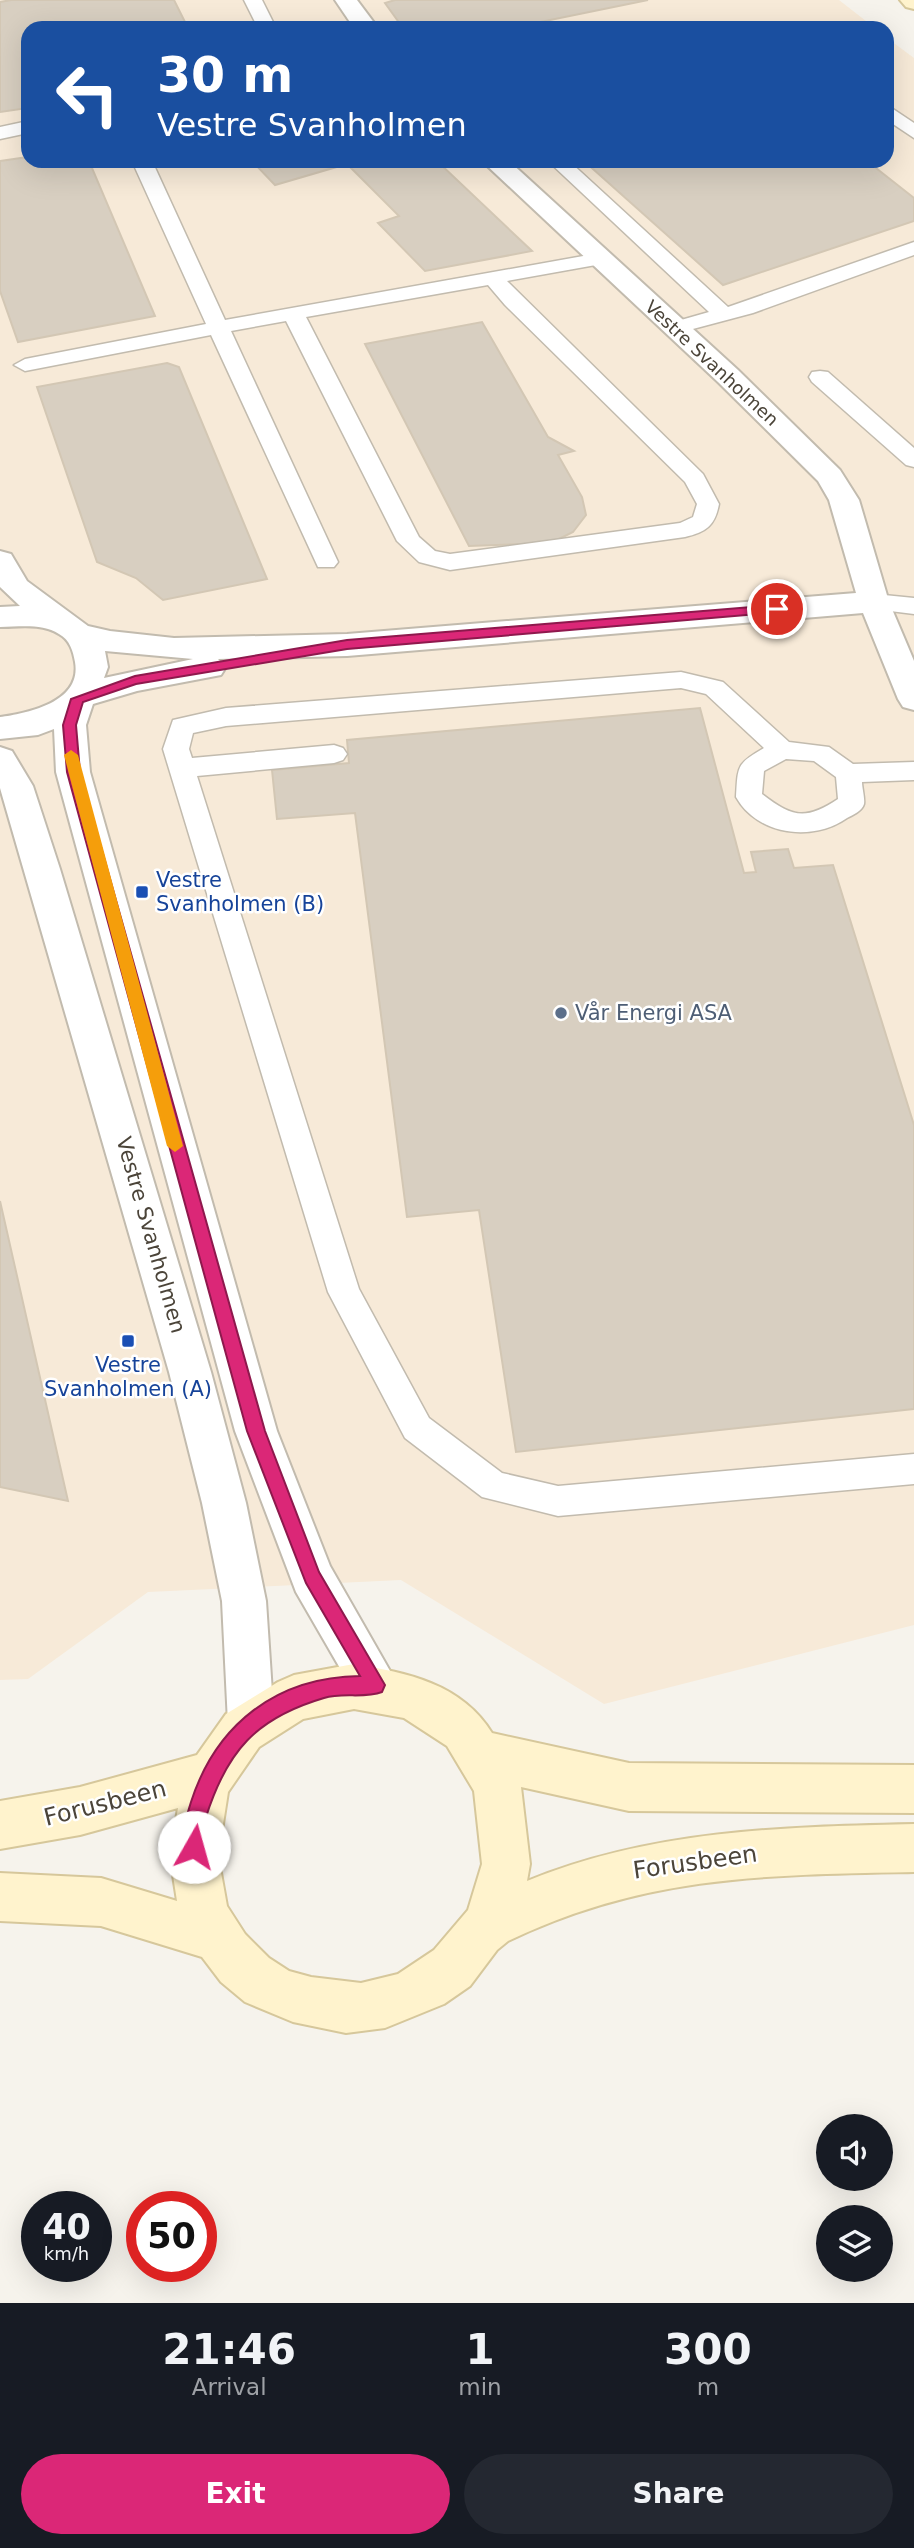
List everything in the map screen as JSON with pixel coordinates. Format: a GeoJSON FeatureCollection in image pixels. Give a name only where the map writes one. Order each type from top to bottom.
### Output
{"type":"FeatureCollection","features":[{"type":"Feature","properties":{"kind":"main road"},"geometry":{"type":"LineString","coordinates":[[375,1685],[417,1698],[455,1721],[484,1754],[506,1808],[506,1868],[486,1926],[452,1969],[404,1997],[371,2007],[298,2001],[251,1976],[216,1937],[195,1884],[193,1828],[210,1775],[228,1747],[251,1723],[289,1699],[321,1689],[375,1685]]}},
{"type":"Feature","properties":{"kind":"main road"},"geometry":{"type":"LineString","coordinates":[[484,1754],[570,1776],[629,1787],[685,1790],[914,1789]]}},
{"type":"Feature","properties":{"kind":"main road","name":"Forusbeen"},"geometry":{"type":"LineString","coordinates":[[0,1825],[84,1812],[210,1775]]}},
{"type":"Feature","properties":{"kind":"main road","name":"Forusbeen"},"geometry":{"type":"LineString","coordinates":[[486,1926],[566,1890],[632,1868],[756,1852],[914,1848]]}},
{"type":"Feature","properties":{"kind":"main road"},"geometry":{"type":"LineString","coordinates":[[0,1897],[102,1902],[216,1937]]}},
{"type":"Feature","properties":{"kind":"street"},"geometry":{"type":"LineString","coordinates":[[346,0],[361,21]]}},
{"type":"Feature","properties":{"kind":"street","name":"Vestre Svanholmen"},"geometry":{"type":"LineString","coordinates":[[502,168],[830,476],[844,500],[874,602],[914,699]]}},
{"type":"Feature","properties":{"kind":"street"},"geometry":{"type":"LineString","coordinates":[[0,561],[16,588],[72,629],[91,649],[94,665],[90,683],[79,698],[69,725],[74,772],[256,1431],[312,1577],[375,1685]]}},
{"type":"Feature","properties":{"kind":"street"},"geometry":{"type":"LineString","coordinates":[[0,617],[40,616],[110,642],[174,649],[347,645],[874,602]]}},
{"type":"Feature","properties":{"kind":"street"},"geometry":{"type":"LineString","coordinates":[[0,728],[35,723],[59,713],[79,698],[135,680],[347,645]]}},
{"type":"Feature","properties":{"kind":"street","name":"Vestre Svanholmen"},"geometry":{"type":"LineString","coordinates":[[0,759],[16,786],[47,881],[194,1385],[224,1503],[244,1601],[251,1723]]}},
{"type":"Feature","properties":{"kind":"lane"},"geometry":{"type":"LineString","coordinates":[[253,0],[264,21]]}},
{"type":"Feature","properties":{"kind":"lane"},"geometry":{"type":"LineString","coordinates":[[894,116],[914,132]]}},
{"type":"Feature","properties":{"kind":"lane"},"geometry":{"type":"LineString","coordinates":[[0,133],[21,128]]}},
{"type":"Feature","properties":{"kind":"lane"},"geometry":{"type":"LineString","coordinates":[[145,168],[327,562]]}},
{"type":"Feature","properties":{"kind":"lane"},"geometry":{"type":"LineString","coordinates":[[566,168],[724,315]]}},
{"type":"Feature","properties":{"kind":"lane"},"geometry":{"type":"LineString","coordinates":[[674,328],[724,315],[914,248]]}},
{"type":"Feature","properties":{"kind":"lane"},"geometry":{"type":"LineString","coordinates":[[25,365],[293,313],[600,259]]}},
{"type":"Feature","properties":{"kind":"lane"},"geometry":{"type":"LineString","coordinates":[[293,313],[409,541],[427,557],[450,562],[685,530],[704,521],[708,504],[695,479],[512,301],[493,277]]}},
{"type":"Feature","properties":{"kind":"lane"},"geometry":{"type":"LineString","coordinates":[[820,377],[914,460]]}},
{"type":"Feature","properties":{"kind":"lane"},"geometry":{"type":"LineString","coordinates":[[874,602],[914,606]]}},
{"type":"Feature","properties":{"kind":"lane"},"geometry":{"type":"LineString","coordinates":[[782,750],[714,688],[681,680],[226,717],[182,726],[176,749],[344,1292],[417,1428],[494,1486],[558,1501],[914,1469]]}},
{"type":"Feature","properties":{"kind":"lane"},"geometry":{"type":"LineString","coordinates":[[848,773],[851,803],[822,824],[779,821],[749,797],[751,767],[782,750],[820,753],[848,773],[914,771]]}},
{"type":"Feature","properties":{"kind":"lane"},"geometry":{"type":"LineString","coordinates":[[181,768],[334,754]]}},
{"type":"Feature","properties":{"kind":"shaded area"},"geometry":{"type":"Polygon","coordinates":[[[0,0],[839,0],[866,21],[21,21],[21,168],[894,168],[894,43],[914,58],[914,1625],[604,1704],[401,1580],[148,1592],[28,1679],[0,1680],[0,0]]]}},
{"type":"Feature","properties":{"kind":"building"},"geometry":{"type":"Polygon","coordinates":[[[174,0],[184,21],[21,21],[21,109],[0,112],[0,2],[174,0]]]}},
{"type":"Feature","properties":{"kind":"building"},"geometry":{"type":"Polygon","coordinates":[[[395,0],[648,0],[545,21],[398,21],[385,3],[395,0]]]}},
{"type":"Feature","properties":{"kind":"building"},"geometry":{"type":"Polygon","coordinates":[[[21,158],[21,168],[92,168],[155,316],[18,342],[0,291],[0,161],[21,158]]]}},
{"type":"Feature","properties":{"kind":"building"},"geometry":{"type":"Polygon","coordinates":[[[259,168],[333,168],[275,185],[259,168]]]}},
{"type":"Feature","properties":{"kind":"building"},"geometry":{"type":"Polygon","coordinates":[[[351,168],[444,168],[532,251],[425,271],[378,223],[399,216],[351,168]]]}},
{"type":"Feature","properties":{"kind":"building"},"geometry":{"type":"Polygon","coordinates":[[[592,168],[876,168],[914,198],[914,221],[723,285],[592,168]]]}},
{"type":"Feature","properties":{"kind":"building"},"geometry":{"type":"Polygon","coordinates":[[[482,322],[548,437],[574,451],[558,455],[582,497],[586,515],[573,532],[548,543],[469,546],[365,344],[482,322]]]}},
{"type":"Feature","properties":{"kind":"building"},"geometry":{"type":"Polygon","coordinates":[[[167,363],[179,367],[267,579],[163,600],[136,578],[97,562],[37,387],[167,363]]]}},
{"type":"Feature","properties":{"kind":"building"},"geometry":{"type":"Polygon","coordinates":[[[700,708],[744,873],[756,872],[751,852],[788,849],[794,868],[833,865],[914,1125],[914,1409],[516,1452],[479,1210],[407,1217],[355,813],[277,819],[272,770],[349,763],[347,740],[700,708]]]}},
{"type":"Feature","properties":{"kind":"building"},"geometry":{"type":"Polygon","coordinates":[[[0,1201],[68,1501],[0,1487],[0,1201]]]}},
{"type":"Feature","properties":{"kind":"slow traffic"},"geometry":{"type":"LineString","coordinates":[[71,755],[175,1146]]}},
{"type":"Feature","properties":{"kind":"place","name":"Vestre Svanholmen (B)"},"geometry":{"type":"Point","coordinates":[142,892]}},
{"type":"Feature","properties":{"kind":"place","name":"Vår Energi ASA"},"geometry":{"type":"Point","coordinates":[561,1013]}},
{"type":"Feature","properties":{"kind":"place","name":"Vestre Svanholmen (A)"},"geometry":{"type":"Point","coordinates":[128,1341]}},
{"type":"Feature","properties":{"kind":"route"},"geometry":{"type":"LineString","coordinates":[[194,1847],[193,1828],[210,1775],[228,1747],[251,1723],[289,1699],[332,1686],[375,1685],[312,1577],[286,1516],[256,1431],[183,1177],[74,772],[69,725],[78,699],[135,680],[178,671],[347,645],[777,609]]}}]}
